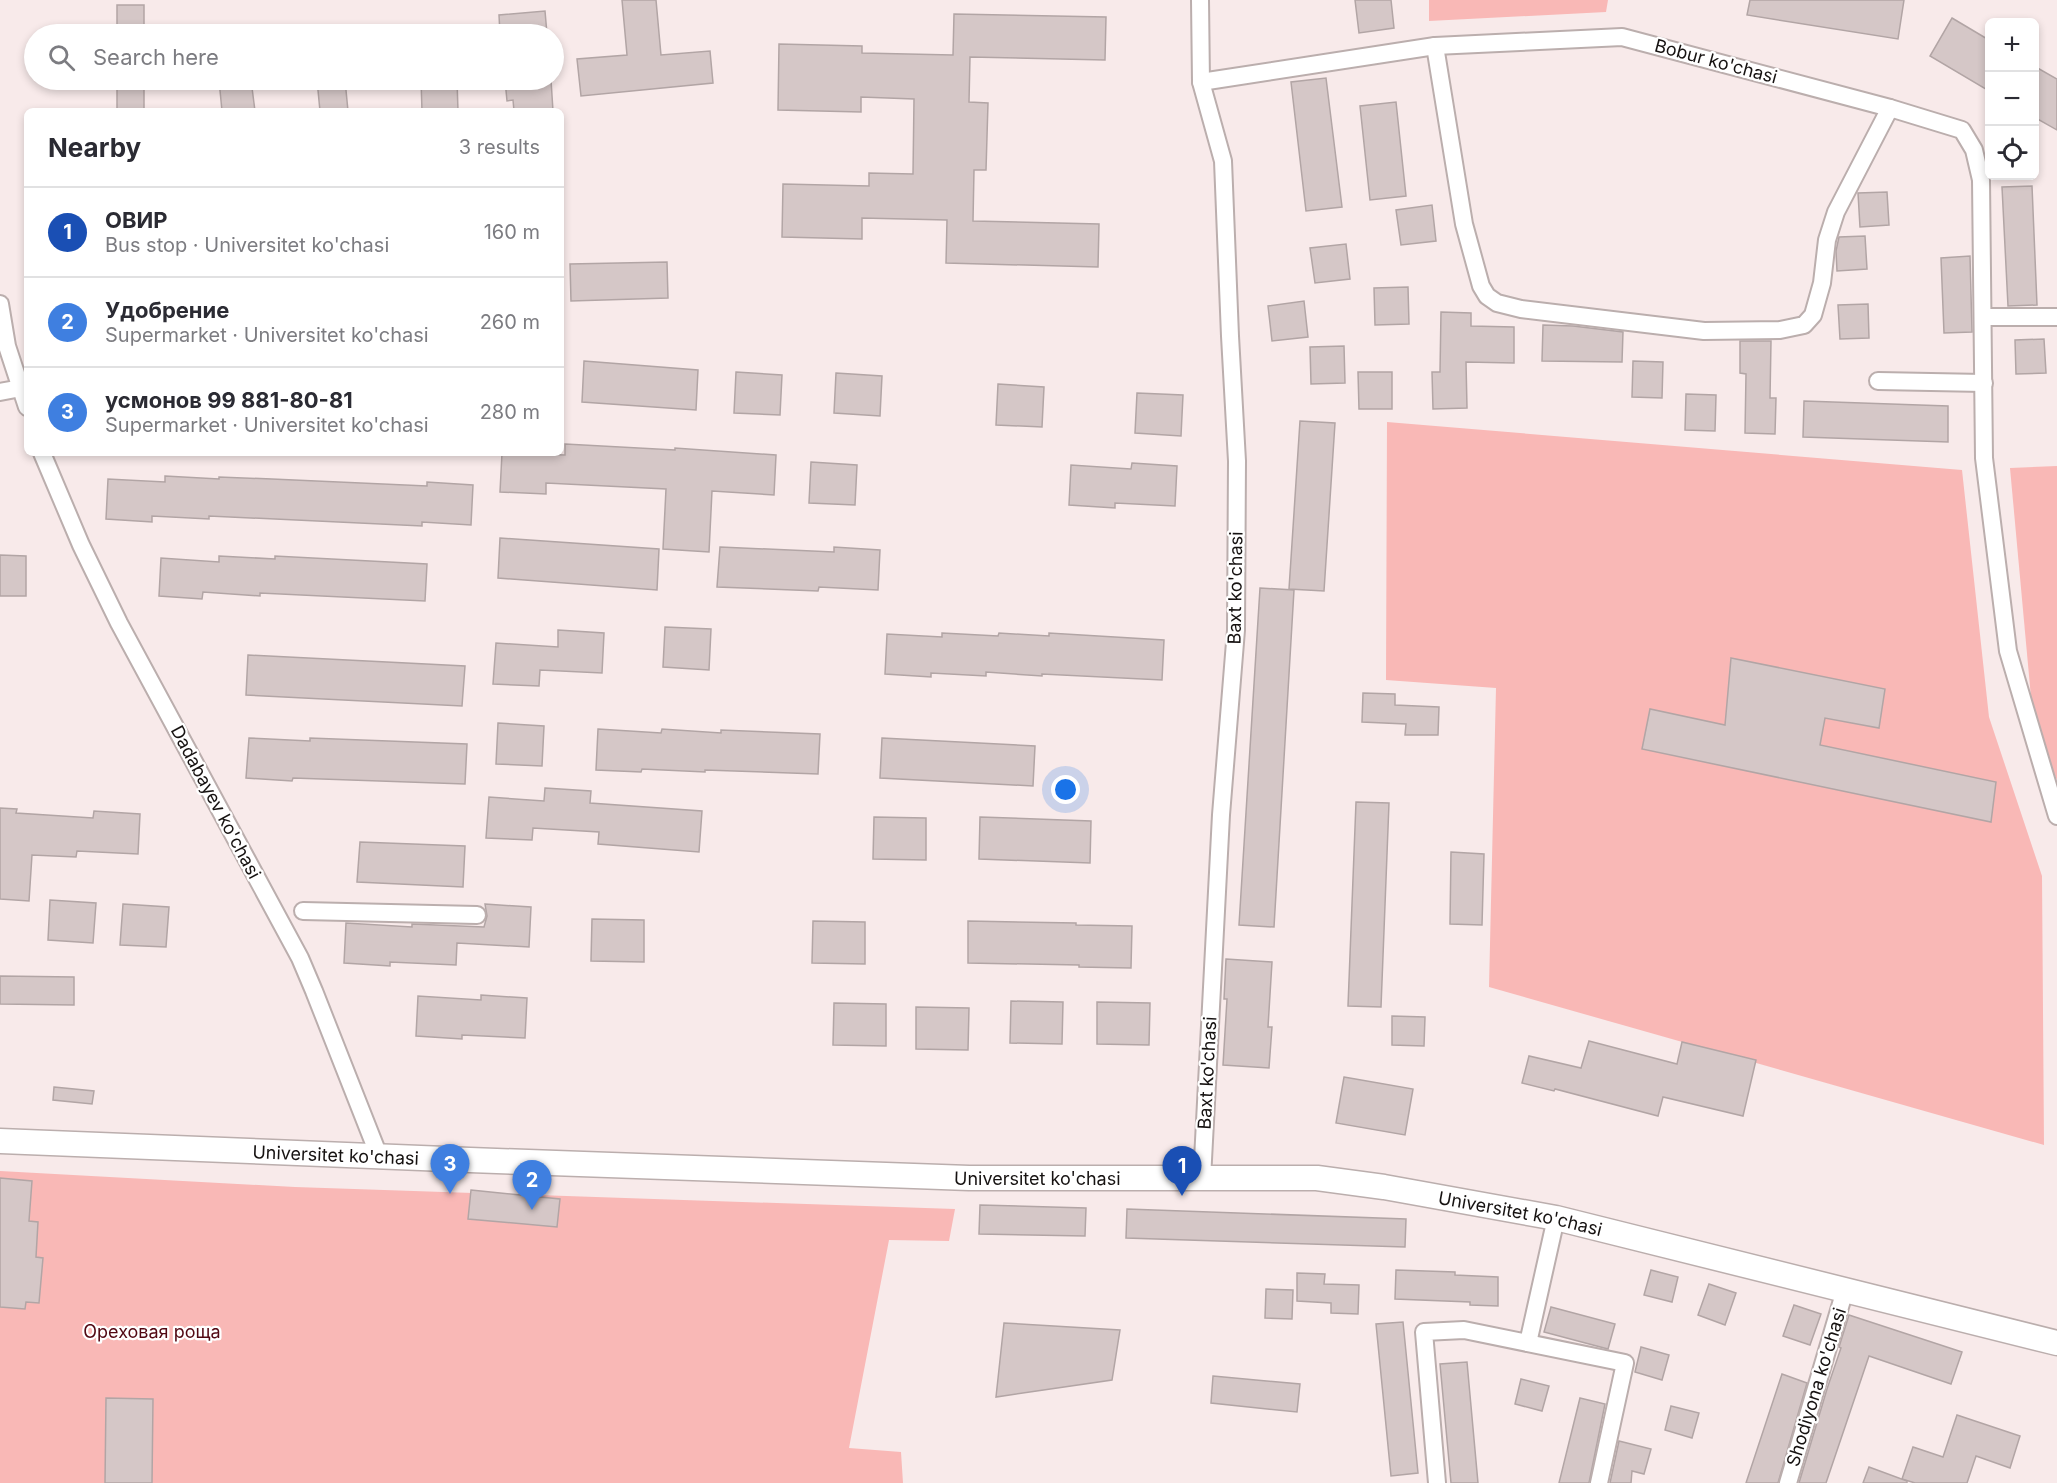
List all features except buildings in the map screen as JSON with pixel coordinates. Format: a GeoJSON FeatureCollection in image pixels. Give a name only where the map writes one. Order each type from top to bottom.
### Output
{"type":"FeatureCollection","features":[{"type":"Feature","properties":{"kind":"main road","name":"Universitet ko'chasi"},"geometry":{"type":"LineString","coordinates":[[0,1141],[969,1178],[1317,1179],[1384,1187],[1556,1218],[2057,1343]]}},
{"type":"Feature","properties":{"kind":"street","name":"Baxt ko'chasi"},"geometry":{"type":"LineString","coordinates":[[1200,0],[1201,82],[1223,161],[1237,462],[1236,630],[1221,815],[1202,1179]]}},
{"type":"Feature","properties":{"kind":"street","name":"Bobur ko'chasi"},"geometry":{"type":"LineString","coordinates":[[1201,82],[1435,46],[1622,37],[1890,108],[1962,130],[1974,150],[1981,180],[1984,458],[2008,651],[2057,816]]}},
{"type":"Feature","properties":{"kind":"street"},"geometry":{"type":"LineString","coordinates":[[1435,46],[1464,224],[1481,286],[1487,296],[1497,303],[1521,309],[1704,331],[1780,330],[1794,329],[1804,325],[1813,315],[1822,283],[1827,240],[1836,212],[1890,108]]}},
{"type":"Feature","properties":{"kind":"street"},"geometry":{"type":"LineString","coordinates":[[0,304],[7,346],[24,398]]}},
{"type":"Feature","properties":{"kind":"street"},"geometry":{"type":"LineString","coordinates":[[1983,317],[2057,317]]}},
{"type":"Feature","properties":{"kind":"street"},"geometry":{"type":"LineString","coordinates":[[1878,381],[1984,383]]}},
{"type":"Feature","properties":{"kind":"street"},"geometry":{"type":"LineString","coordinates":[[0,392],[21,388]]}},
{"type":"Feature","properties":{"kind":"street","name":"Dadabayev ko'chasi"},"geometry":{"type":"LineString","coordinates":[[43,456],[81,545],[119,623],[300,958],[379,1156]]}},
{"type":"Feature","properties":{"kind":"street"},"geometry":{"type":"LineString","coordinates":[[303,911],[477,915]]}},
{"type":"Feature","properties":{"kind":"street"},"geometry":{"type":"LineString","coordinates":[[1528,1343],[1556,1218]]}},
{"type":"Feature","properties":{"kind":"street","name":"Shodiyona ko'chasi"},"geometry":{"type":"LineString","coordinates":[[1788,1483],[1845,1290]]}},
{"type":"Feature","properties":{"kind":"street"},"geometry":{"type":"LineString","coordinates":[[1437,1483],[1424,1332],[1464,1330],[1625,1363],[1599,1483]]}},
{"type":"Feature","properties":{"kind":"green space"},"geometry":{"type":"Polygon","coordinates":[[[1429,0],[1608,0],[1606,12],[1429,21],[1429,0]]]}},
{"type":"Feature","properties":{"kind":"green space"},"geometry":{"type":"Polygon","coordinates":[[[1387,422],[1962,470],[1989,717],[2042,876],[2044,1145],[1489,987],[1496,688],[1386,680],[1387,422]]]}},
{"type":"Feature","properties":{"kind":"green space"},"geometry":{"type":"Polygon","coordinates":[[[2057,466],[2057,780],[2034,730],[2010,468],[2057,466]]]}},
{"type":"Feature","properties":{"kind":"green space","name":"Ореховая роща"},"geometry":{"type":"Polygon","coordinates":[[[0,1171],[295,1187],[955,1209],[949,1241],[889,1240],[849,1448],[901,1452],[903,1483],[0,1483],[0,1171]]]}},
{"type":"Feature","properties":{"kind":"place","name":"усмонов 99 881-80-81"},"geometry":{"type":"Point","coordinates":[450,1194]}},
{"type":"Feature","properties":{"kind":"place","name":"ОВИР"},"geometry":{"type":"Point","coordinates":[1182,1196]}},
{"type":"Feature","properties":{"kind":"place","name":"Удобрение"},"geometry":{"type":"Point","coordinates":[532,1210]}}]}
